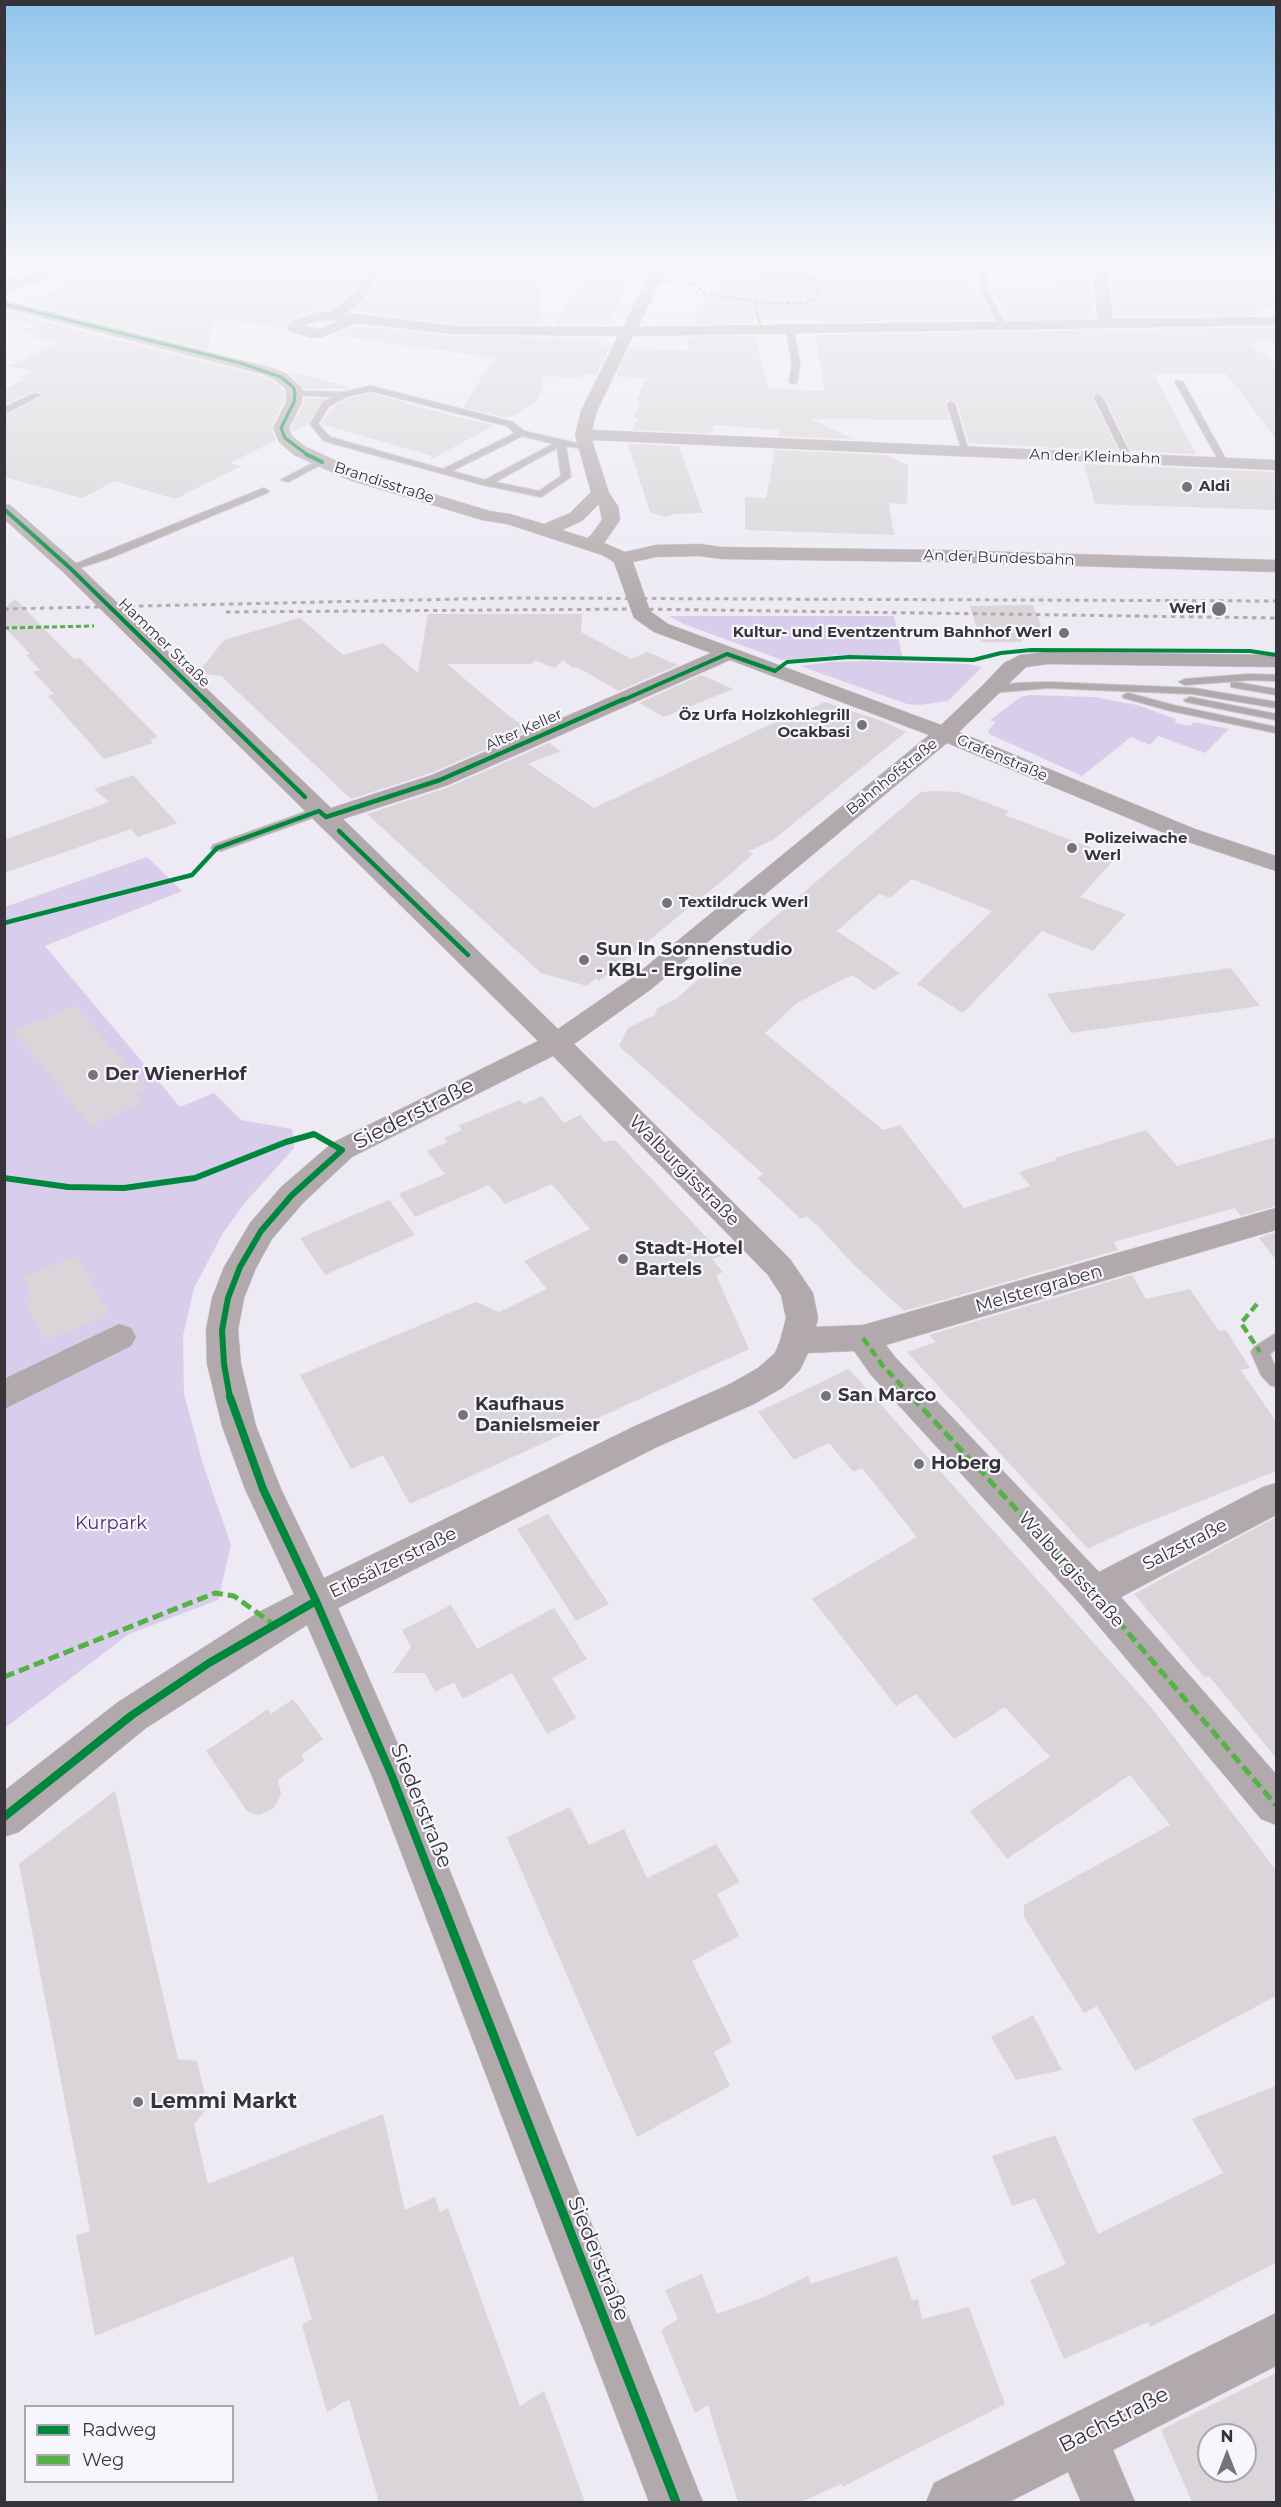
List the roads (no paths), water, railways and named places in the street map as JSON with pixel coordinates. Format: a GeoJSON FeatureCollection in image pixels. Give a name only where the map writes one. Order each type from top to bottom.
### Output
{"type":"FeatureCollection","features":[{"type":"Feature","properties":{"kind":"street"},"geometry":{"type":"LineString","coordinates":[[282,378],[294,388],[295,393]]}},
{"type":"Feature","properties":{"kind":"street"},"geometry":{"type":"LineString","coordinates":[[606,378],[589,411],[584,440],[600,493],[624,528],[671,546],[699,550]]}},
{"type":"Feature","properties":{"kind":"street","name":"Brandisstraße"},"geometry":{"type":"LineString","coordinates":[[295,393],[294,402],[281,428],[285,438],[300,451],[322,462],[400,490],[546,530],[590,544],[623,560]]}},
{"type":"Feature","properties":{"kind":"street","name":"An der Kleinbahn"},"geometry":{"type":"LineString","coordinates":[[584,440],[966,451],[1276,465]]}},
{"type":"Feature","properties":{"kind":"street"},"geometry":{"type":"LineString","coordinates":[[546,530],[576,517],[600,493]]}},
{"type":"Feature","properties":{"kind":"street","name":"Hammer Straße"},"geometry":{"type":"LineString","coordinates":[[4,509],[69,567],[557,1043]]}},
{"type":"Feature","properties":{"kind":"street"},"geometry":{"type":"LineString","coordinates":[[590,544],[624,528]]}},
{"type":"Feature","properties":{"kind":"street","name":"An der Bundesbahn"},"geometry":{"type":"LineString","coordinates":[[623,560],[637,554],[656,551],[699,550],[722,553],[942,556],[1276,566]]}},
{"type":"Feature","properties":{"kind":"street","name":"An der Bundesbahn"},"geometry":{"type":"LineString","coordinates":[[623,560],[649,561],[722,553]]}},
{"type":"Feature","properties":{"kind":"street","name":"Grafenstraße"},"geometry":{"type":"LineString","coordinates":[[623,560],[639,609],[645,619],[676,635],[944,734],[1176,830],[1273,859]]}},
{"type":"Feature","properties":{"kind":"street","name":"Alter Keller"},"geometry":{"type":"LineString","coordinates":[[323,814],[440,780],[727,654]]}},
{"type":"Feature","properties":{"kind":"street","name":"Bahnhofstraße"},"geometry":{"type":"LineString","coordinates":[[557,1043],[641,984],[944,734],[992,690],[1011,667],[1020,662],[1033,659],[1276,661]]}},
{"type":"Feature","properties":{"kind":"street","name":"Walburgisstraße"},"geometry":{"type":"LineString","coordinates":[[557,1043],[779,1267],[797,1293],[802,1318],[797,1341]]}},
{"type":"Feature","properties":{"kind":"street","name":"Siederstraße"},"geometry":{"type":"LineString","coordinates":[[557,1043],[342,1150],[292,1195],[261,1231],[240,1267],[228,1298],[222,1330],[224,1364],[230,1398],[263,1489],[316,1600],[392,1776],[676,2502]]}},
{"type":"Feature","properties":{"kind":"street","name":"Melstergraben"},"geometry":{"type":"LineString","coordinates":[[797,1341],[862,1338],[946,1316],[1276,1219]]}},
{"type":"Feature","properties":{"kind":"street"},"geometry":{"type":"LineString","coordinates":[[4,1395],[119,1337]]}},
{"type":"Feature","properties":{"kind":"street","name":"Walburgisstraße"},"geometry":{"type":"LineString","coordinates":[[862,1338],[883,1366],[1094,1593],[1276,1805]]}},
{"type":"Feature","properties":{"kind":"street","name":"Erbsälzerstraße"},"geometry":{"type":"LineString","coordinates":[[4,1817],[132,1715],[209,1664],[316,1600],[645,1437],[742,1394],[770,1378],[788,1361],[797,1341]]}},
{"type":"Feature","properties":{"kind":"street","name":"Salzstraße"},"geometry":{"type":"LineString","coordinates":[[1094,1593],[1276,1498]]}},
{"type":"Feature","properties":{"kind":"street","name":"Bachstraße"},"geometry":{"type":"LineString","coordinates":[[953,2502],[1276,2339]]}},
{"type":"Feature","properties":{"kind":"street"},"geometry":{"type":"LineString","coordinates":[[1080,2436],[1108,2502]]}},
{"type":"Feature","properties":{"kind":"lane"},"geometry":{"type":"LineString","coordinates":[[793,382],[794,378]]}},
{"type":"Feature","properties":{"kind":"lane"},"geometry":{"type":"LineString","coordinates":[[1179,382],[1224,463]]}},
{"type":"Feature","properties":{"kind":"lane"},"geometry":{"type":"LineString","coordinates":[[371,388],[510,424],[521,433],[561,443],[566,477],[541,494],[486,483],[327,439],[314,424],[326,404],[343,395],[371,388]]}},
{"type":"Feature","properties":{"kind":"lane"},"geometry":{"type":"LineString","coordinates":[[295,393],[343,395]]}},
{"type":"Feature","properties":{"kind":"lane"},"geometry":{"type":"LineString","coordinates":[[4,412],[37,395]]}},
{"type":"Feature","properties":{"kind":"lane"},"geometry":{"type":"LineString","coordinates":[[1098,397],[1128,458]]}},
{"type":"Feature","properties":{"kind":"lane"},"geometry":{"type":"LineString","coordinates":[[951,404],[966,451]]}},
{"type":"Feature","properties":{"kind":"lane"},"geometry":{"type":"LineString","coordinates":[[444,472],[521,433]]}},
{"type":"Feature","properties":{"kind":"lane"},"geometry":{"type":"LineString","coordinates":[[486,483],[561,443],[584,440]]}},
{"type":"Feature","properties":{"kind":"lane"},"geometry":{"type":"LineString","coordinates":[[285,480],[322,462]]}},
{"type":"Feature","properties":{"kind":"lane"},"geometry":{"type":"LineString","coordinates":[[69,567],[107,556],[264,491]]}},
{"type":"Feature","properties":{"kind":"lane"},"geometry":{"type":"LineString","coordinates":[[1106,689],[1251,677],[1276,678]]}},
{"type":"Feature","properties":{"kind":"lane"},"geometry":{"type":"LineString","coordinates":[[1177,683],[1230,685],[1276,692]]}},
{"type":"Feature","properties":{"kind":"lane"},"geometry":{"type":"LineString","coordinates":[[992,690],[1048,685],[1193,691],[1276,705]]}},
{"type":"Feature","properties":{"kind":"lane"},"geometry":{"type":"LineString","coordinates":[[1106,689],[1182,699],[1276,717]]}},
{"type":"Feature","properties":{"kind":"lane"},"geometry":{"type":"LineString","coordinates":[[1106,689],[1172,708],[1276,730]]}},
{"type":"Feature","properties":{"kind":"lane"},"geometry":{"type":"LineString","coordinates":[[217,848],[323,814]]}},
{"type":"Feature","properties":{"kind":"lane"},"geometry":{"type":"LineString","coordinates":[[1276,1340],[1260,1352],[1267,1370],[1276,1380]]}},
{"type":"Feature","properties":{"kind":"railway"},"geometry":{"type":"LineString","coordinates":[[4,609],[507,598],[1276,601]]}},
{"type":"Feature","properties":{"kind":"railway"},"geometry":{"type":"LineString","coordinates":[[226,612],[639,609],[1276,618]]}},
{"type":"Feature","properties":{"kind":"place","name":"Aldi"},"geometry":{"type":"Point","coordinates":[1187,487]}},
{"type":"Feature","properties":{"kind":"place","name":"Werl"},"geometry":{"type":"Point","coordinates":[1219,609]}},
{"type":"Feature","properties":{"kind":"place","name":"Kultur- und Eventzentrum Bahnhof Werl"},"geometry":{"type":"Point","coordinates":[1064,633]}},
{"type":"Feature","properties":{"kind":"place","name":"Öz Urfa Holzkohlegrill Ocakbasi"},"geometry":{"type":"Point","coordinates":[862,725]}},
{"type":"Feature","properties":{"kind":"place","name":"Polizeiwache Werl"},"geometry":{"type":"Point","coordinates":[1072,848]}},
{"type":"Feature","properties":{"kind":"place","name":"Textildruck Werl"},"geometry":{"type":"Point","coordinates":[667,903]}},
{"type":"Feature","properties":{"kind":"place","name":"Sun In Sonnenstudio - KBL - Ergoline"},"geometry":{"type":"Point","coordinates":[584,960]}},
{"type":"Feature","properties":{"kind":"place","name":"Der WienerHof"},"geometry":{"type":"Point","coordinates":[93,1075]}},
{"type":"Feature","properties":{"kind":"place","name":"Stadt-Hotel Bartels"},"geometry":{"type":"Point","coordinates":[623,1259]}},
{"type":"Feature","properties":{"kind":"place","name":"San Marco"},"geometry":{"type":"Point","coordinates":[826,1396]}},
{"type":"Feature","properties":{"kind":"place","name":"Kaufhaus Danielsmeier"},"geometry":{"type":"Point","coordinates":[463,1415]}},
{"type":"Feature","properties":{"kind":"place","name":"Hoberg"},"geometry":{"type":"Point","coordinates":[919,1464]}},
{"type":"Feature","properties":{"kind":"place","name":"Lemmi Markt"},"geometry":{"type":"Point","coordinates":[138,2102]}},
{"type":"Feature","properties":{"kind":"park label","name":"Kurpark"},"geometry":{"type":"Point","coordinates":[111,1524]}}]}
